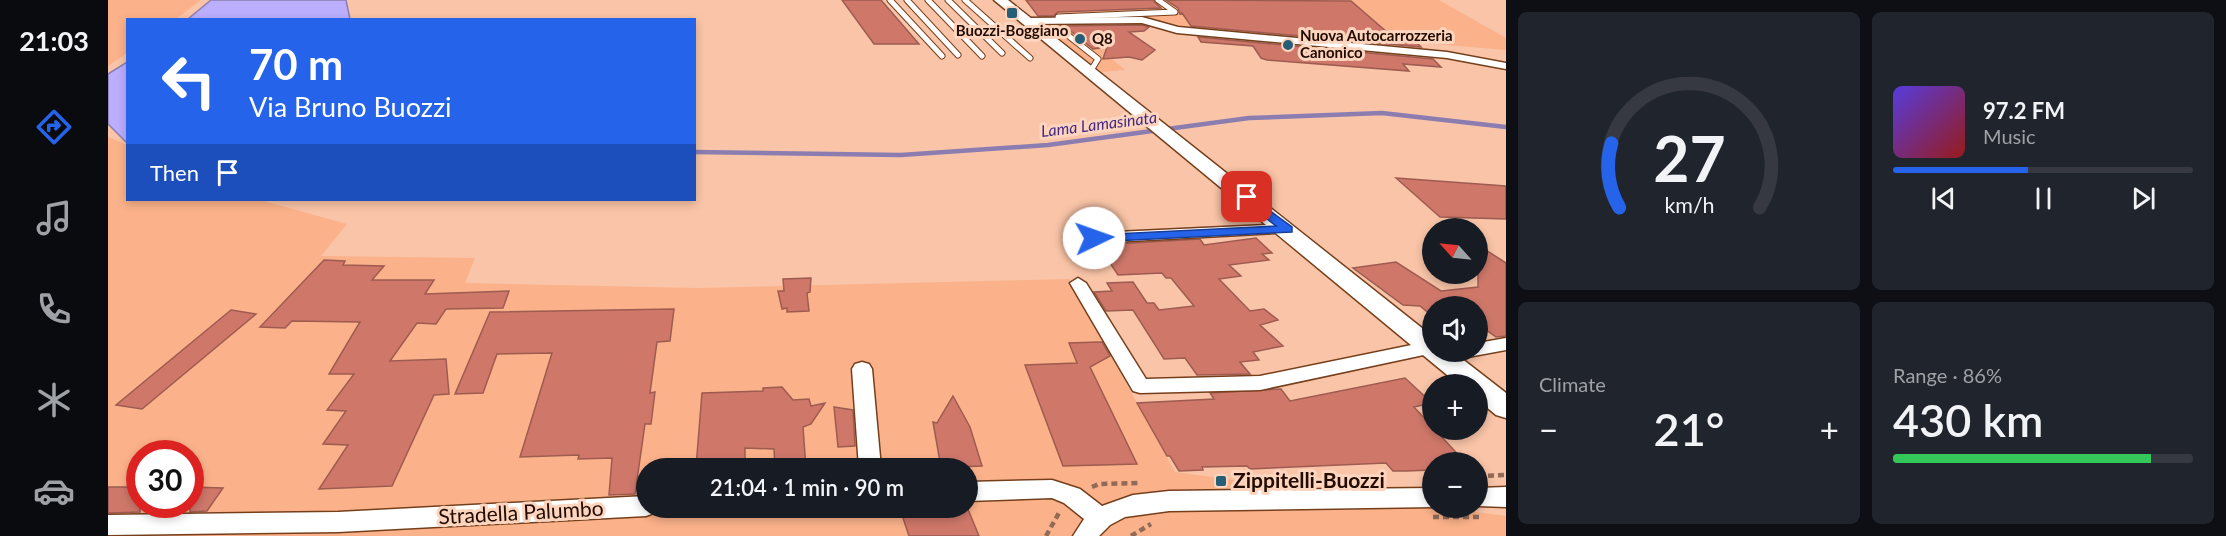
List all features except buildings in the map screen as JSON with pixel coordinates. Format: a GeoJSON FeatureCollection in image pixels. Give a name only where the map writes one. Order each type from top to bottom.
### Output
{"type":"FeatureCollection","features":[{"type":"Feature","properties":{"kind":"main road"},"geometry":{"type":"LineString","coordinates":[[1000,0],[1285,227],[1422,340]]}},
{"type":"Feature","properties":{"kind":"main road"},"geometry":{"type":"LineString","coordinates":[[1449,362],[1464,374]]}},
{"type":"Feature","properties":{"kind":"main road"},"geometry":{"type":"LineString","coordinates":[[1488,393],[1506,408]]}},
{"type":"Feature","properties":{"kind":"street"},"geometry":{"type":"LineString","coordinates":[[1029,23],[1142,20],[1177,30],[1447,55],[1506,66]]}},
{"type":"Feature","properties":{"kind":"street"},"geometry":{"type":"LineString","coordinates":[[1094,238],[1285,227]]}},
{"type":"Feature","properties":{"kind":"street"},"geometry":{"type":"LineString","coordinates":[[1078,283],[1140,386],[1260,383],[1422,353]]}},
{"type":"Feature","properties":{"kind":"street"},"geometry":{"type":"LineString","coordinates":[[1488,348],[1506,345]]}},
{"type":"Feature","properties":{"kind":"street"},"geometry":{"type":"LineString","coordinates":[[862,369],[869,458]]}},
{"type":"Feature","properties":{"kind":"street"},"geometry":{"type":"LineString","coordinates":[[978,492],[1052,489],[1072,496],[1092,527],[1131,504],[1169,501],[1422,498]]}},
{"type":"Feature","properties":{"kind":"street"},"geometry":{"type":"LineString","coordinates":[[1488,497],[1506,497]]}},
{"type":"Feature","properties":{"kind":"street","name":"Stradella Palumbo"},"geometry":{"type":"LineString","coordinates":[[108,525],[338,522],[636,507]]}},
{"type":"Feature","properties":{"kind":"lane"},"geometry":{"type":"LineString","coordinates":[[890,0],[942,56]]}},
{"type":"Feature","properties":{"kind":"lane"},"geometry":{"type":"LineString","coordinates":[[907,0],[958,54]]}},
{"type":"Feature","properties":{"kind":"lane"},"geometry":{"type":"LineString","coordinates":[[928,0],[982,56]]}},
{"type":"Feature","properties":{"kind":"lane"},"geometry":{"type":"LineString","coordinates":[[948,0],[1002,53]]}},
{"type":"Feature","properties":{"kind":"lane"},"geometry":{"type":"LineString","coordinates":[[965,0],[1030,57]]}},
{"type":"Feature","properties":{"kind":"lane"},"geometry":{"type":"LineString","coordinates":[[1058,16],[1174,12],[1158,0]]}},
{"type":"Feature","properties":{"kind":"path"},"geometry":{"type":"LineString","coordinates":[[1488,476],[1506,475]]}},
{"type":"Feature","properties":{"kind":"shaded area"},"geometry":{"type":"Polygon","coordinates":[[[108,0],[201,0],[177,18],[126,18],[126,54],[108,66],[108,0]]]}},
{"type":"Feature","properties":{"kind":"shaded area"},"geometry":{"type":"Polygon","coordinates":[[[211,0],[346,0],[350,18],[189,18],[211,0]]]}},
{"type":"Feature","properties":{"kind":"shaded area"},"geometry":{"type":"Polygon","coordinates":[[[1023,0],[1439,0],[1506,38],[1506,50],[1365,38],[1239,34],[1047,18],[1023,0]]]}},
{"type":"Feature","properties":{"kind":"shaded area","name":"Q8"},"geometry":{"type":"Polygon","coordinates":[[[1076,21],[1125,56],[1111,58],[1125,70],[1102,72],[1038,22],[1076,21]]]}},
{"type":"Feature","properties":{"kind":"shaded area"},"geometry":{"type":"Polygon","coordinates":[[[126,63],[126,142],[108,124],[108,74],[126,63]]]}},
{"type":"Feature","properties":{"kind":"shaded area"},"geometry":{"type":"Polygon","coordinates":[[[108,137],[126,145],[126,201],[264,201],[347,224],[321,256],[475,258],[465,283],[697,288],[1069,279],[1175,472],[1422,505],[1422,518],[1488,518],[1488,514],[1506,516],[1506,536],[108,536],[108,137]]]}},
{"type":"Feature","properties":{"kind":"waterway","name":"Lama Lamasinata"},"geometry":{"type":"LineString","coordinates":[[696,152],[901,155],[1048,145],[1249,118],[1382,113],[1506,127]]}},
{"type":"Feature","properties":{"kind":"place","name":"Buozzi-Boggiano"},"geometry":{"type":"Point","coordinates":[1012,13]}},
{"type":"Feature","properties":{"kind":"place","name":"Q8"},"geometry":{"type":"Point","coordinates":[1080,39]}},
{"type":"Feature","properties":{"kind":"place","name":"Nuova Autocarrozzeria Canonico"},"geometry":{"type":"Point","coordinates":[1288,45]}},
{"type":"Feature","properties":{"kind":"place","name":"Zippitelli-Buozzi"},"geometry":{"type":"Point","coordinates":[1221,481]}},
{"type":"Feature","properties":{"kind":"route"},"geometry":{"type":"LineString","coordinates":[[1094,238],[1288,229],[1247,197]]}}]}
